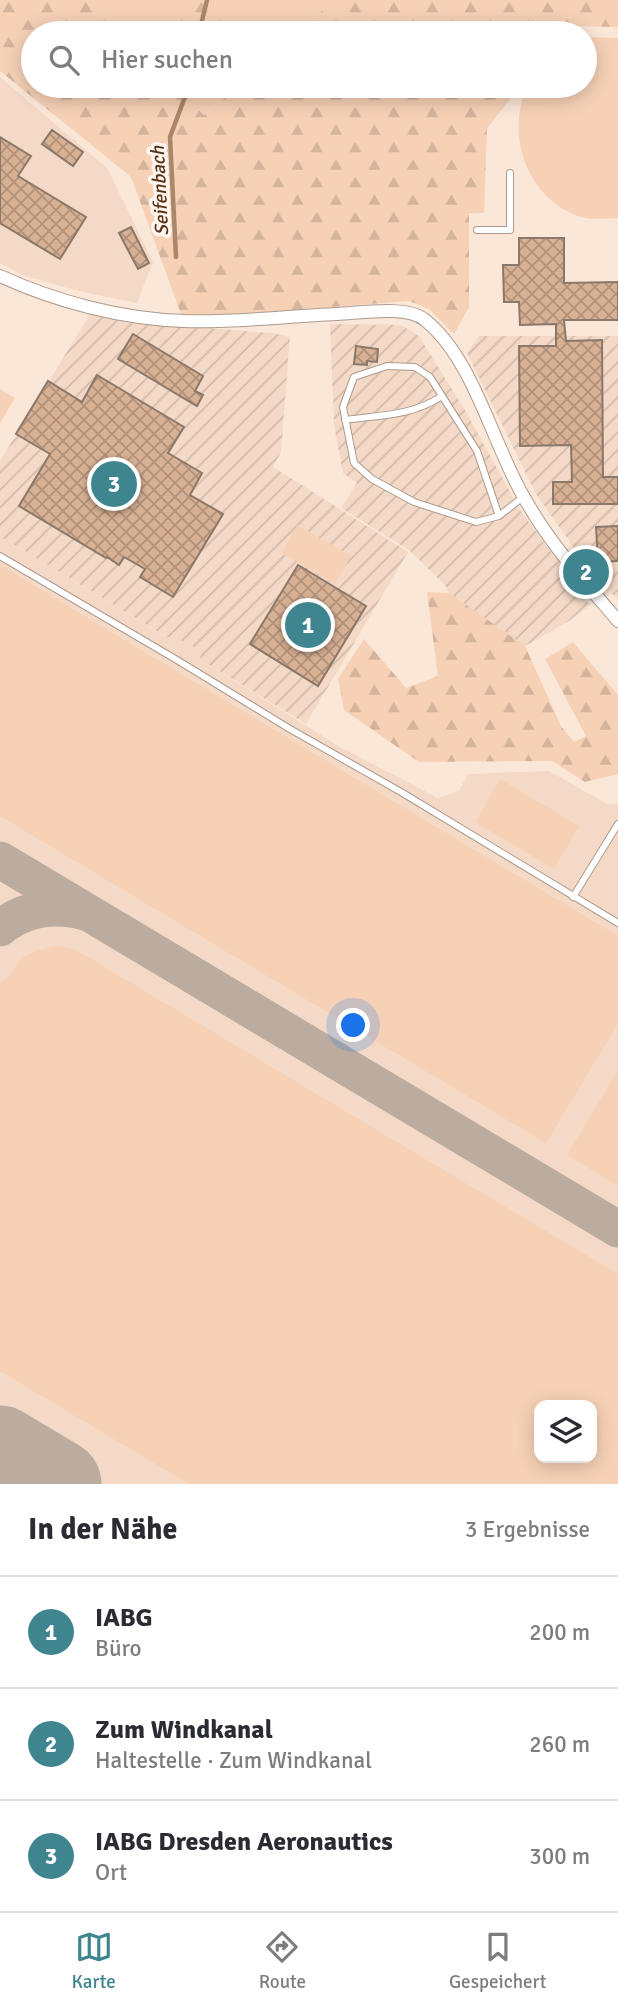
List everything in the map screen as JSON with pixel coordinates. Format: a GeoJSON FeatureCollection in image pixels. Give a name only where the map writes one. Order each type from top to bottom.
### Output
{"type":"FeatureCollection","features":[{"type":"Feature","properties":{"kind":"street"},"geometry":{"type":"LineString","coordinates":[[0,276],[76,304],[159,319],[214,321],[405,312],[424,318],[452,349],[480,402],[523,497],[551,539],[618,621]]}},
{"type":"Feature","properties":{"kind":"lane"},"geometry":{"type":"LineString","coordinates":[[477,230],[510,230],[510,173]]}},
{"type":"Feature","properties":{"kind":"lane"},"geometry":{"type":"LineString","coordinates":[[499,516],[477,451],[430,377],[415,367],[387,366],[354,377],[343,407],[345,420],[354,463],[372,479],[414,502],[476,522],[499,516],[523,497]]}},
{"type":"Feature","properties":{"kind":"lane"},"geometry":{"type":"LineString","coordinates":[[345,420],[411,411],[427,406],[442,396]]}},
{"type":"Feature","properties":{"kind":"lane"},"geometry":{"type":"LineString","coordinates":[[0,556],[618,923]]}},
{"type":"Feature","properties":{"kind":"lane"},"geometry":{"type":"LineString","coordinates":[[573,897],[618,824]]}},
{"type":"Feature","properties":{"kind":"shaded area"},"geometry":{"type":"Polygon","coordinates":[[[0,77],[21,95],[21,98],[25,98],[107,168],[153,262],[137,303],[78,291],[22,275],[0,263],[0,77]]]}},
{"type":"Feature","properties":{"kind":"shaded area"},"geometry":{"type":"Polygon","coordinates":[[[90,314],[130,323],[272,333],[290,337],[281,452],[273,467],[408,552],[306,724],[200,659],[201,651],[172,635],[167,637],[0,536],[0,461],[90,314]]]}},
{"type":"Feature","properties":{"kind":"shaded area"},"geometry":{"type":"Polygon","coordinates":[[[330,324],[401,325],[419,336],[466,412],[520,510],[590,605],[569,621],[525,646],[449,593],[445,585],[409,550],[341,508],[357,483],[343,473],[334,425],[330,324]]]}},
{"type":"Feature","properties":{"kind":"shaded area"},"geometry":{"type":"Polygon","coordinates":[[[479,336],[618,336],[618,600],[581,558],[536,494],[467,353],[479,336]]]}},
{"type":"Feature","properties":{"kind":"shaded area"},"geometry":{"type":"Polygon","coordinates":[[[0,536],[166,637],[170,638],[172,635],[201,651],[200,659],[340,747],[438,798],[459,791],[468,774],[549,771],[609,805],[618,804],[618,1484],[0,1484],[0,536]]]}},
{"type":"Feature","properties":{"kind":"green space"},"geometry":{"type":"Polygon","coordinates":[[[0,0],[85,0],[107,21],[21,21],[21,88],[0,71],[0,0]]]}},
{"type":"Feature","properties":{"kind":"green space"},"geometry":{"type":"Polygon","coordinates":[[[85,0],[332,0],[312,21],[107,21],[85,0]]]}},
{"type":"Feature","properties":{"kind":"green space"},"geometry":{"type":"Polygon","coordinates":[[[183,0],[228,0],[231,7],[222,21],[180,21],[179,9],[183,0]]]}},
{"type":"Feature","properties":{"kind":"green space"},"geometry":{"type":"Polygon","coordinates":[[[332,0],[618,0],[618,27],[597,27],[597,21],[312,21],[332,0]]]}},
{"type":"Feature","properties":{"kind":"green space"},"geometry":{"type":"Polygon","coordinates":[[[597,37],[618,38],[618,218],[585,218],[565,210],[549,198],[536,183],[520,146],[518,125],[524,98],[597,98],[597,37]]]}},
{"type":"Feature","properties":{"kind":"green space"},"geometry":{"type":"Polygon","coordinates":[[[33,98],[186,98],[204,115],[225,98],[511,98],[487,128],[484,213],[469,213],[469,307],[454,334],[429,309],[409,301],[214,316],[181,314],[131,177],[33,98]]]}},
{"type":"Feature","properties":{"kind":"green space"},"geometry":{"type":"Polygon","coordinates":[[[186,98],[225,98],[204,115],[186,98]]]}},
{"type":"Feature","properties":{"kind":"green space"},"geometry":{"type":"Polygon","coordinates":[[[0,389],[15,398],[0,423],[0,389]]]}},
{"type":"Feature","properties":{"kind":"green space"},"geometry":{"type":"Polygon","coordinates":[[[297,525],[351,556],[335,584],[282,553],[297,525]]]}},
{"type":"Feature","properties":{"kind":"green space"},"geometry":{"type":"Polygon","coordinates":[[[0,565],[618,936],[618,1024],[546,1143],[0,816],[0,565]]]}},
{"type":"Feature","properties":{"kind":"green space"},"geometry":{"type":"Polygon","coordinates":[[[427,592],[449,593],[525,646],[561,726],[574,742],[586,736],[545,659],[573,642],[618,695],[618,774],[585,782],[552,761],[419,762],[344,710],[338,679],[364,639],[406,688],[438,676],[427,592]]]}},
{"type":"Feature","properties":{"kind":"green space"},"geometry":{"type":"Polygon","coordinates":[[[500,779],[579,826],[554,869],[475,822],[500,779]]]}},
{"type":"Feature","properties":{"kind":"green space"},"geometry":{"type":"Polygon","coordinates":[[[57,946],[76,950],[618,1274],[618,1484],[189,1484],[0,1371],[0,983],[7,979],[17,964],[37,951],[57,946]]]}},
{"type":"Feature","properties":{"kind":"green space"},"geometry":{"type":"Polygon","coordinates":[[[618,1070],[618,1186],[567,1155],[618,1070]]]}},
{"type":"Feature","properties":{"kind":"building"},"geometry":{"type":"Polygon","coordinates":[[[52,130],[83,152],[73,166],[42,144],[52,130]]]}},
{"type":"Feature","properties":{"kind":"building"},"geometry":{"type":"Polygon","coordinates":[[[0,137],[31,156],[18,176],[86,217],[60,259],[0,223],[0,137]]]}},
{"type":"Feature","properties":{"kind":"building"},"geometry":{"type":"Polygon","coordinates":[[[131,227],[149,263],[138,269],[119,233],[131,227]]]}},
{"type":"Feature","properties":{"kind":"building"},"geometry":{"type":"Polygon","coordinates":[[[519,238],[564,238],[564,283],[618,282],[618,320],[564,320],[566,341],[602,340],[603,477],[618,477],[618,504],[553,504],[553,482],[572,482],[571,445],[520,446],[519,346],[556,346],[556,324],[520,325],[519,302],[504,302],[503,265],[519,265],[519,238]]]}},
{"type":"Feature","properties":{"kind":"building"},"geometry":{"type":"Polygon","coordinates":[[[133,334],[203,376],[195,391],[203,395],[197,406],[118,359],[133,334]]]}},
{"type":"Feature","properties":{"kind":"building"},"geometry":{"type":"Polygon","coordinates":[[[356,346],[378,349],[377,362],[367,361],[367,365],[354,364],[356,346]]]}},
{"type":"Feature","properties":{"kind":"building"},"geometry":{"type":"Polygon","coordinates":[[[97,375],[184,427],[168,453],[202,473],[190,495],[223,514],[173,597],[140,577],[145,569],[124,557],[119,565],[19,506],[50,454],[16,434],[48,381],[82,402],[97,375]]]}},
{"type":"Feature","properties":{"kind":"building"},"geometry":{"type":"Polygon","coordinates":[[[618,526],[618,561],[598,562],[596,527],[618,526]]]}},
{"type":"Feature","properties":{"kind":"building"},"geometry":{"type":"Polygon","coordinates":[[[298,565],[366,606],[318,686],[250,644],[298,565]]]}},
{"type":"Feature","properties":{"kind":"waterway","name":"Seifenbach"},"geometry":{"type":"LineString","coordinates":[[202,21],[207,0]]}},
{"type":"Feature","properties":{"kind":"waterway","name":"Seifenbach"},"geometry":{"type":"LineString","coordinates":[[176,257],[170,137],[185,98]]}},
{"type":"Feature","properties":{"kind":"taxiway"},"geometry":{"type":"LineString","coordinates":[[0,860],[618,1229]]}},
{"type":"Feature","properties":{"kind":"taxiway"},"geometry":{"type":"LineString","coordinates":[[0,928],[30,912],[52,908],[85,912]]}},
{"type":"Feature","properties":{"kind":"runway"},"geometry":{"type":"LineString","coordinates":[[0,1450],[57,1484]]}},
{"type":"Feature","properties":{"kind":"place","name":"IABG Dresden Aeronautics"},"geometry":{"type":"Point","coordinates":[114,484]}},
{"type":"Feature","properties":{"kind":"place","name":"Zum Windkanal"},"geometry":{"type":"Point","coordinates":[586,572]}},
{"type":"Feature","properties":{"kind":"place","name":"IABG"},"geometry":{"type":"Point","coordinates":[308,625]}}]}
